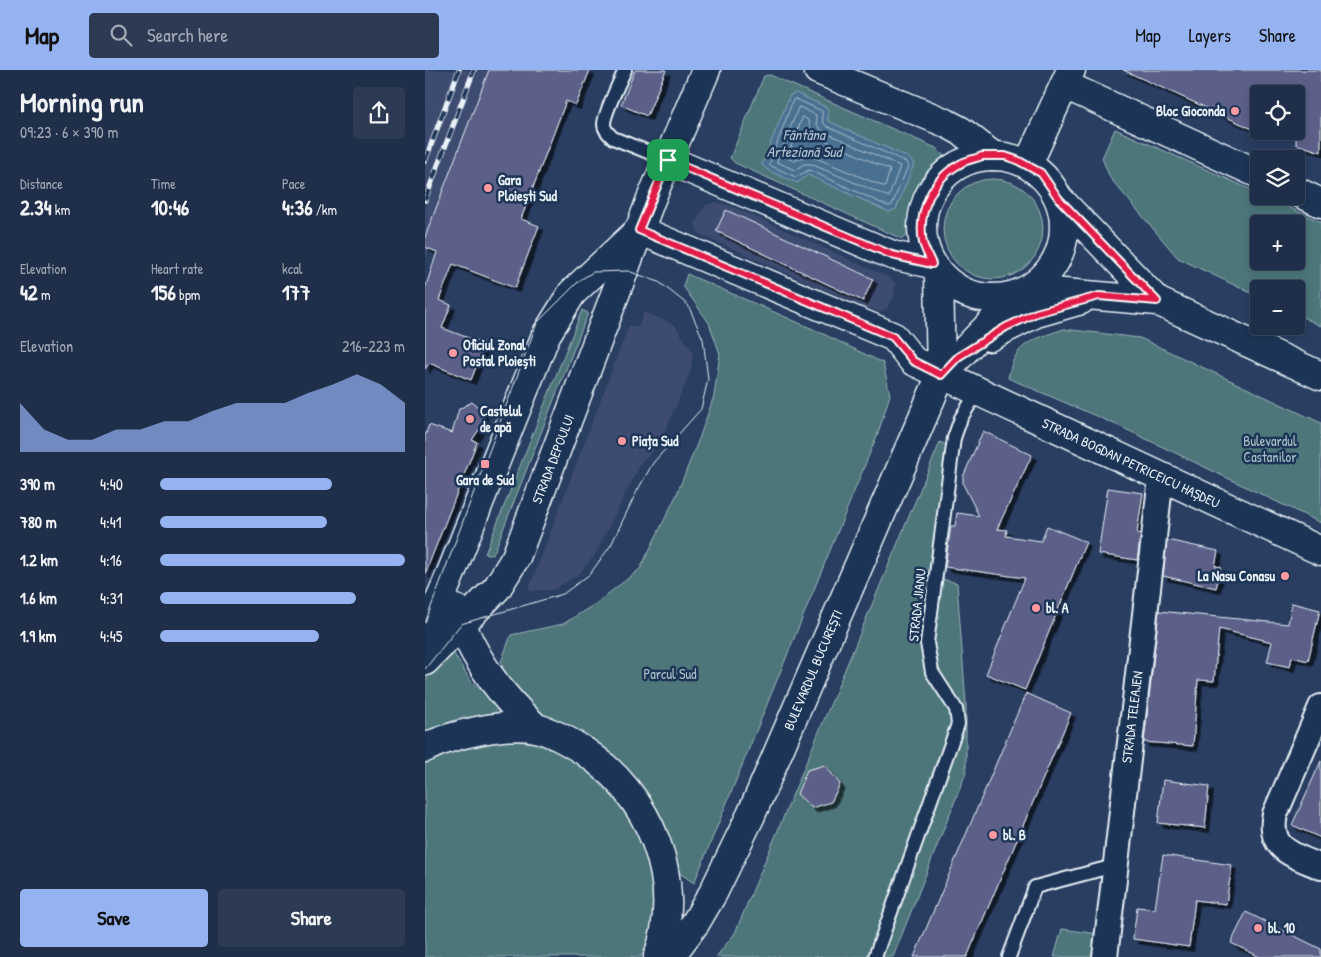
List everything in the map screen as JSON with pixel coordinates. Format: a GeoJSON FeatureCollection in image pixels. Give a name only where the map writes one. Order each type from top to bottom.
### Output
{"type":"FeatureCollection","features":[{"type":"Feature","properties":{"kind":"main road","name":"STRADA DEPOULUI"},"geometry":{"type":"LineString","coordinates":[[425,661],[497,588],[515,557],[639,230],[706,70]]}},
{"type":"Feature","properties":{"kind":"main road"},"geometry":{"type":"LineString","coordinates":[[818,70],[946,123],[961,131],[993,156]]}},
{"type":"Feature","properties":{"kind":"main road"},"geometry":{"type":"LineString","coordinates":[[1028,164],[1068,78],[1250,169]]}},
{"type":"Feature","properties":{"kind":"main road"},"geometry":{"type":"LineString","coordinates":[[1157,301],[1059,199],[1041,173],[1028,164],[1005,156],[982,156],[960,164],[941,178],[928,197],[922,220],[923,243],[935,269],[951,286],[970,295],[991,299],[1024,292],[1157,301],[1321,376]]}},
{"type":"Feature","properties":{"kind":"main road"},"geometry":{"type":"LineString","coordinates":[[668,160],[892,255],[935,269]]}},
{"type":"Feature","properties":{"kind":"main road"},"geometry":{"type":"LineString","coordinates":[[1305,195],[1321,203]]}},
{"type":"Feature","properties":{"kind":"main road"},"geometry":{"type":"LineString","coordinates":[[1024,292],[1045,277],[1057,260],[1064,240],[1065,219],[1059,199]]}},
{"type":"Feature","properties":{"kind":"main road","name":"STRADA DEPOULUI"},"geometry":{"type":"LineString","coordinates":[[425,633],[447,583],[546,334],[572,293],[639,230]]}},
{"type":"Feature","properties":{"kind":"main road","name":"STRADA BOGDAN PETRICEICU HAȘDEU"},"geometry":{"type":"LineString","coordinates":[[639,230],[893,337],[913,361],[1321,551]]}},
{"type":"Feature","properties":{"kind":"main road","name":"BULEVARDUL BUCUREȘTI"},"geometry":{"type":"LineString","coordinates":[[935,269],[943,376]]}},
{"type":"Feature","properties":{"kind":"main road","name":"BULEVARDUL BUCUREȘTI"},"geometry":{"type":"LineString","coordinates":[[670,957],[696,922],[713,893],[747,824],[943,376],[1024,292]]}},
{"type":"Feature","properties":{"kind":"main road"},"geometry":{"type":"LineString","coordinates":[[943,376],[1006,327],[1036,313],[1099,296]]}},
{"type":"Feature","properties":{"kind":"main road"},"geometry":{"type":"LineString","coordinates":[[447,583],[461,624],[484,669],[512,705],[536,728],[579,747],[604,765],[639,805],[652,832],[662,862],[666,883],[666,924],[658,957]]}},
{"type":"Feature","properties":{"kind":"main road"},"geometry":{"type":"LineString","coordinates":[[425,748],[463,734],[510,728],[536,728]]}},
{"type":"Feature","properties":{"kind":"street","name":"STRADA TELEAJEN"},"geometry":{"type":"LineString","coordinates":[[1105,957],[1114,866],[1161,477]]}},
{"type":"Feature","properties":{"kind":"street"},"geometry":{"type":"LineString","coordinates":[[1321,707],[1275,814],[1273,826],[1274,836],[1287,852],[1321,867]]}},
{"type":"Feature","properties":{"kind":"lane"},"geometry":{"type":"LineString","coordinates":[[625,70],[606,116],[604,124],[606,131],[613,138],[668,160]]}},
{"type":"Feature","properties":{"kind":"lane","name":"STRADA JIANU"},"geometry":{"type":"LineString","coordinates":[[875,957],[958,724],[956,709],[932,672],[927,643],[954,438],[961,418],[978,392]]}},
{"type":"Feature","properties":{"kind":"lane"},"geometry":{"type":"LineString","coordinates":[[1009,957],[1035,887],[1114,866]]}},
{"type":"Feature","properties":{"kind":"shaded area"},"geometry":{"type":"Polygon","coordinates":[[[425,70],[502,70],[425,261],[425,70]]]}},
{"type":"Feature","properties":{"kind":"shaded area"},"geometry":{"type":"Polygon","coordinates":[[[716,202],[734,207],[890,278],[896,284],[894,297],[887,308],[879,312],[866,308],[699,234],[695,225],[700,214],[706,205],[716,202]]]}},
{"type":"Feature","properties":{"kind":"shaded area","name":"Piața Sud"},"geometry":{"type":"Polygon","coordinates":[[[644,312],[675,325],[693,352],[691,370],[666,430],[652,452],[642,461],[595,555],[578,575],[553,590],[528,591],[629,325],[638,328],[644,312]]]}},
{"type":"Feature","properties":{"kind":"green space"},"geometry":{"type":"Polygon","coordinates":[[[770,75],[936,148],[943,155],[938,166],[919,185],[913,198],[909,220],[910,233],[902,239],[735,163],[730,158],[764,76],[770,75]]]}},
{"type":"Feature","properties":{"kind":"green space"},"geometry":{"type":"Polygon","coordinates":[[[1115,129],[1250,189],[1250,205],[1284,205],[1321,222],[1321,326],[1305,318],[1305,280],[1250,280],[1250,293],[1178,258],[1110,178],[1102,158],[1115,129]]]}},
{"type":"Feature","properties":{"kind":"green space"},"geometry":{"type":"Polygon","coordinates":[[[993,179],[1012,183],[1028,194],[1039,210],[1043,229],[1039,248],[1028,264],[1012,275],[993,279],[974,275],[958,264],[947,248],[943,229],[947,210],[958,194],[974,183],[993,179]]]}},
{"type":"Feature","properties":{"kind":"green space","name":"Parcul Sud"},"geometry":{"type":"Polygon","coordinates":[[[687,274],[813,329],[883,363],[890,395],[878,433],[694,883],[678,872],[560,728],[510,690],[501,662],[511,635],[563,624],[595,604],[640,569],[676,496],[714,396],[720,354],[709,323],[683,286],[687,274]]]}},
{"type":"Feature","properties":{"kind":"green space"},"geometry":{"type":"Polygon","coordinates":[[[582,310],[588,313],[493,555],[485,554],[582,310]]]}},
{"type":"Feature","properties":{"kind":"green space","name":"Bulevardul Castanilor"},"geometry":{"type":"Polygon","coordinates":[[[1064,329],[1140,338],[1321,423],[1321,523],[1119,426],[1008,378],[1011,366],[1020,350],[1034,340],[1064,329]]]}},
{"type":"Feature","properties":{"kind":"green space"},"geometry":{"type":"Polygon","coordinates":[[[940,442],[948,446],[929,569],[942,579],[957,583],[966,704],[966,773],[893,957],[716,957],[735,933],[940,442]]]}},
{"type":"Feature","properties":{"kind":"green space"},"geometry":{"type":"Polygon","coordinates":[[[451,649],[470,680],[495,703],[497,709],[493,716],[487,718],[463,717],[425,732],[425,683],[438,653],[451,649]]]}},
{"type":"Feature","properties":{"kind":"green space"},"geometry":{"type":"Polygon","coordinates":[[[486,741],[536,744],[565,755],[591,770],[613,789],[631,811],[644,836],[652,864],[655,893],[653,925],[641,957],[425,957],[425,763],[439,753],[486,741]]]}},
{"type":"Feature","properties":{"kind":"green space"},"geometry":{"type":"Polygon","coordinates":[[[1062,929],[1099,934],[1096,957],[1054,957],[1062,929]]]}},
{"type":"Feature","properties":{"kind":"water","name":"Fântâna Arteziană Sud"},"geometry":{"type":"Polygon","coordinates":[[[796,93],[828,108],[828,121],[909,158],[914,164],[896,209],[889,212],[808,175],[797,183],[769,171],[762,165],[790,95],[796,93]]]}},
{"type":"Feature","properties":{"kind":"building","name":"Gara Ploiești Sud"},"geometry":{"type":"Polygon","coordinates":[[[489,70],[590,70],[576,105],[566,101],[521,219],[539,226],[515,288],[453,264],[439,300],[451,305],[442,328],[485,344],[471,380],[429,363],[425,369],[425,289],[437,252],[425,247],[425,237],[489,70]]]}},
{"type":"Feature","properties":{"kind":"building"},"geometry":{"type":"Polygon","coordinates":[[[635,70],[666,70],[647,116],[621,105],[635,70]]]}},
{"type":"Feature","properties":{"kind":"building","name":"Bloc Gioconda"},"geometry":{"type":"Polygon","coordinates":[[[1123,70],[1321,70],[1321,152],[1296,144],[1296,140],[1305,140],[1305,85],[1250,85],[1250,128],[1123,70]]]}},
{"type":"Feature","properties":{"kind":"building"},"geometry":{"type":"Polygon","coordinates":[[[726,210],[873,279],[863,301],[716,231],[726,210]]]}},
{"type":"Feature","properties":{"kind":"building"},"geometry":{"type":"Polygon","coordinates":[[[472,402],[483,411],[483,424],[472,440],[477,442],[425,574],[425,436],[429,425],[452,433],[459,409],[472,402]]]}},
{"type":"Feature","properties":{"kind":"building"},"geometry":{"type":"Polygon","coordinates":[[[983,431],[1032,455],[997,529],[1007,530],[1006,536],[1041,541],[1047,526],[1086,542],[1025,690],[986,674],[1025,578],[945,567],[951,526],[955,526],[957,513],[979,516],[963,484],[963,477],[983,431]]]}},
{"type":"Feature","properties":{"kind":"building"},"geometry":{"type":"Polygon","coordinates":[[[1108,488],[1143,493],[1137,533],[1141,534],[1137,560],[1098,554],[1108,488]]]}},
{"type":"Feature","properties":{"kind":"building"},"geometry":{"type":"Polygon","coordinates":[[[1167,540],[1218,551],[1215,566],[1221,567],[1216,588],[1163,576],[1167,540]]]}},
{"type":"Feature","properties":{"kind":"building"},"geometry":{"type":"Polygon","coordinates":[[[1292,603],[1320,610],[1308,661],[1292,657],[1290,667],[1267,662],[1272,642],[1219,629],[1214,681],[1198,680],[1193,746],[1144,742],[1159,611],[1288,624],[1292,603]]]}},
{"type":"Feature","properties":{"kind":"building","name":"bl. B"},"geometry":{"type":"Polygon","coordinates":[[[1026,693],[1071,713],[967,957],[914,957],[1026,693]]]}},
{"type":"Feature","properties":{"kind":"building"},"geometry":{"type":"Polygon","coordinates":[[[1321,761],[1321,838],[1292,825],[1321,761]]]}},
{"type":"Feature","properties":{"kind":"building"},"geometry":{"type":"Polygon","coordinates":[[[825,765],[840,784],[831,802],[812,808],[797,794],[807,770],[825,765]]]}},
{"type":"Feature","properties":{"kind":"building"},"geometry":{"type":"Polygon","coordinates":[[[1163,780],[1209,786],[1205,828],[1158,823],[1163,780]]]}},
{"type":"Feature","properties":{"kind":"building"},"geometry":{"type":"Polygon","coordinates":[[[1163,855],[1232,865],[1226,904],[1195,900],[1189,947],[1133,939],[1137,907],[1155,909],[1163,855]]]}},
{"type":"Feature","properties":{"kind":"building","name":"bl. 10"},"geometry":{"type":"Polygon","coordinates":[[[1246,912],[1321,949],[1321,957],[1260,957],[1231,943],[1246,912]]]}},
{"type":"Feature","properties":{"kind":"tram line"},"geometry":{"type":"LineString","coordinates":[[425,623],[537,323],[580,280],[593,272],[628,271],[659,282],[688,305],[703,339],[708,379],[701,409],[653,463],[611,545],[590,574],[563,594],[461,624],[425,669]]}},
{"type":"Feature","properties":{"kind":"railway"},"geometry":{"type":"LineString","coordinates":[[425,161],[459,70]]}},
{"type":"Feature","properties":{"kind":"railway"},"geometry":{"type":"LineString","coordinates":[[425,200],[474,70]]}},
{"type":"Feature","properties":{"kind":"place","name":"Bloc Gioconda"},"geometry":{"type":"Point","coordinates":[1235,111]}},
{"type":"Feature","properties":{"kind":"place","name":"Gara Ploiești Sud"},"geometry":{"type":"Point","coordinates":[488,188]}},
{"type":"Feature","properties":{"kind":"place","name":"Oficiul Zonal Postal Ploiești"},"geometry":{"type":"Point","coordinates":[453,353]}},
{"type":"Feature","properties":{"kind":"place","name":"Castelul de apă"},"geometry":{"type":"Point","coordinates":[470,419]}},
{"type":"Feature","properties":{"kind":"place","name":"Piața Sud"},"geometry":{"type":"Point","coordinates":[622,441]}},
{"type":"Feature","properties":{"kind":"place","name":"Gara de Sud"},"geometry":{"type":"Point","coordinates":[485,464]}},
{"type":"Feature","properties":{"kind":"place","name":"La Nasu Conasu"},"geometry":{"type":"Point","coordinates":[1285,576]}},
{"type":"Feature","properties":{"kind":"place","name":"bl. A"},"geometry":{"type":"Point","coordinates":[1036,608]}},
{"type":"Feature","properties":{"kind":"place","name":"bl. B"},"geometry":{"type":"Point","coordinates":[993,835]}},
{"type":"Feature","properties":{"kind":"place","name":"bl. 10"},"geometry":{"type":"Point","coordinates":[1258,928]}},
{"type":"Feature","properties":{"kind":"route"},"geometry":{"type":"LineString","coordinates":[[982,156],[1005,156],[1028,164],[1041,173],[1059,199],[1157,301],[1099,296],[1036,313],[1006,327],[958,357],[941,375],[913,361],[893,337],[731,267],[639,230],[668,160],[708,175],[892,255],[932,264],[923,243],[922,220],[928,197],[941,178],[960,164],[982,156]]}}]}
